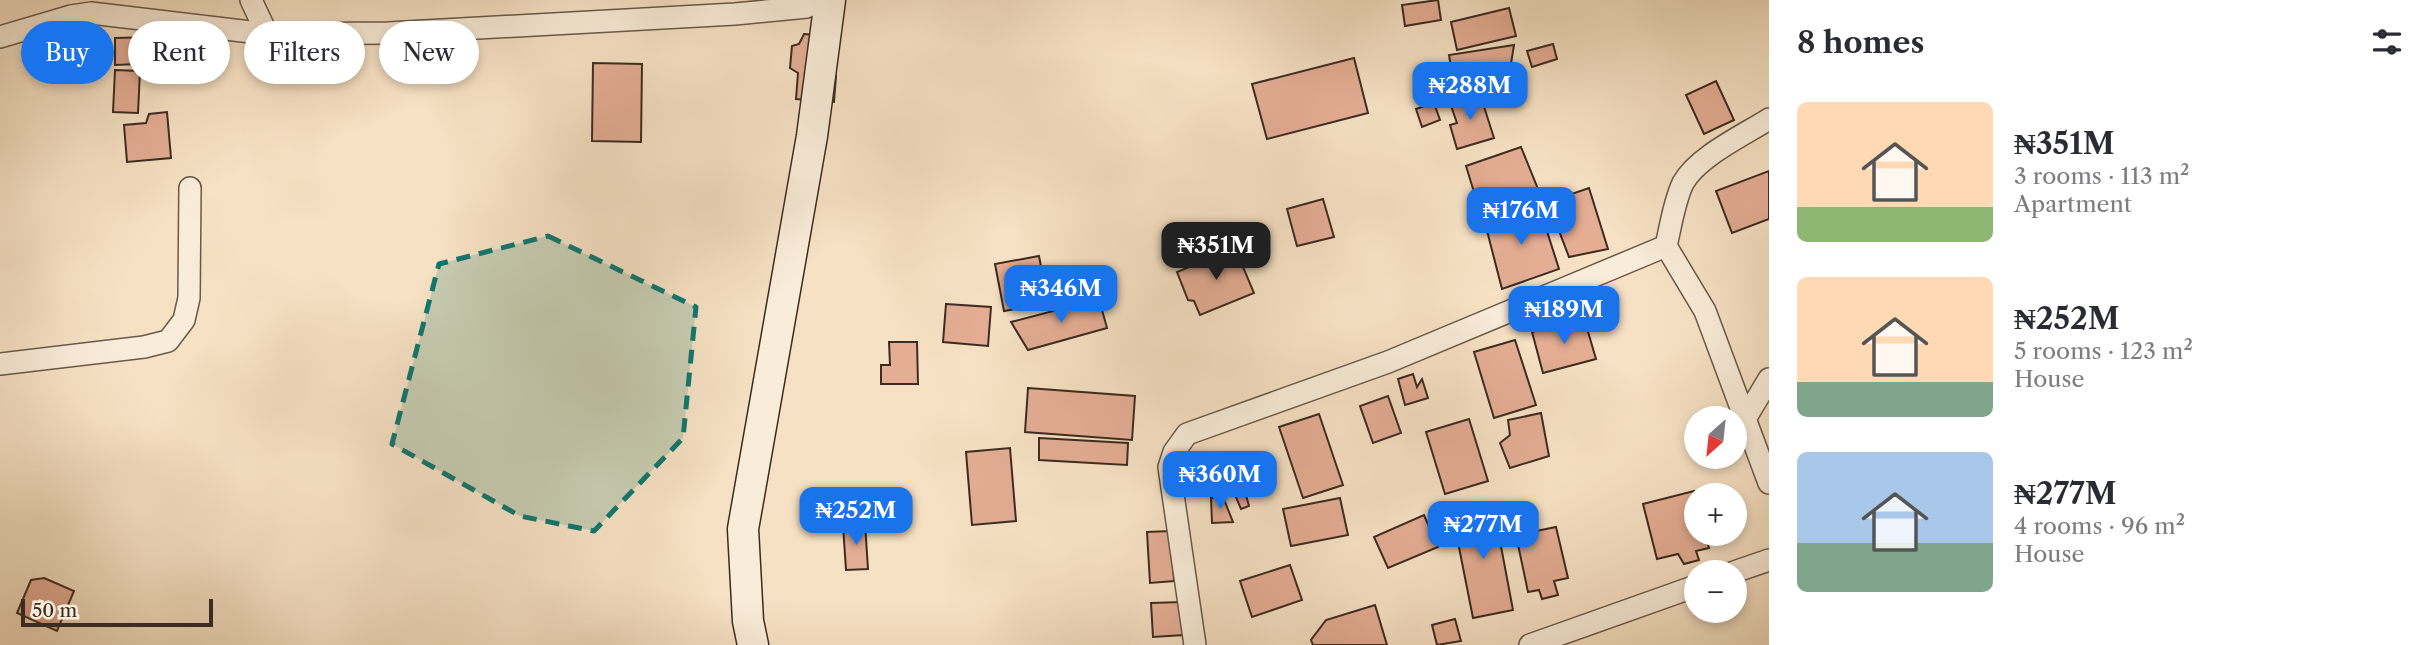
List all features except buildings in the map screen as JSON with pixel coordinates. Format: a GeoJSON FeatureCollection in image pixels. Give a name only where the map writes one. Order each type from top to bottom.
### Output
{"type":"FeatureCollection","features":[{"type":"Feature","properties":{"kind":"main road"},"geometry":{"type":"LineString","coordinates":[[753,645],[748,621],[743,529],[812,136],[830,0]]}},
{"type":"Feature","properties":{"kind":"street"},"geometry":{"type":"LineString","coordinates":[[251,0],[261,21]]}},
{"type":"Feature","properties":{"kind":"street"},"geometry":{"type":"LineString","coordinates":[[365,33],[735,14],[807,7],[813,0]]}},
{"type":"Feature","properties":{"kind":"street"},"geometry":{"type":"LineString","coordinates":[[0,37],[71,16],[91,13],[244,31]]}},
{"type":"Feature","properties":{"kind":"street"},"geometry":{"type":"LineString","coordinates":[[1740,406],[1705,311],[1666,246],[1684,181],[1701,162],[1769,118]]}},
{"type":"Feature","properties":{"kind":"street"},"geometry":{"type":"LineString","coordinates":[[0,364],[144,347],[168,341],[184,320],[189,298],[190,188]]}},
{"type":"Feature","properties":{"kind":"street"},"geometry":{"type":"LineString","coordinates":[[1195,645],[1170,467],[1174,452],[1187,434],[1388,362],[1666,246]]}},
{"type":"Feature","properties":{"kind":"street"},"geometry":{"type":"LineString","coordinates":[[1747,416],[1769,379]]}},
{"type":"Feature","properties":{"kind":"street"},"geometry":{"type":"LineString","coordinates":[[1747,424],[1769,483]]}},
{"type":"Feature","properties":{"kind":"street"},"geometry":{"type":"LineString","coordinates":[[1747,568],[1769,560]]}},
{"type":"Feature","properties":{"kind":"street"},"geometry":{"type":"LineString","coordinates":[[1530,645],[1684,590]]}},
{"type":"Feature","properties":{"kind":"highlighted area"},"geometry":{"type":"Polygon","coordinates":[[[548,236],[696,307],[683,438],[594,531],[520,516],[392,444],[439,264],[548,236]]]}}]}
